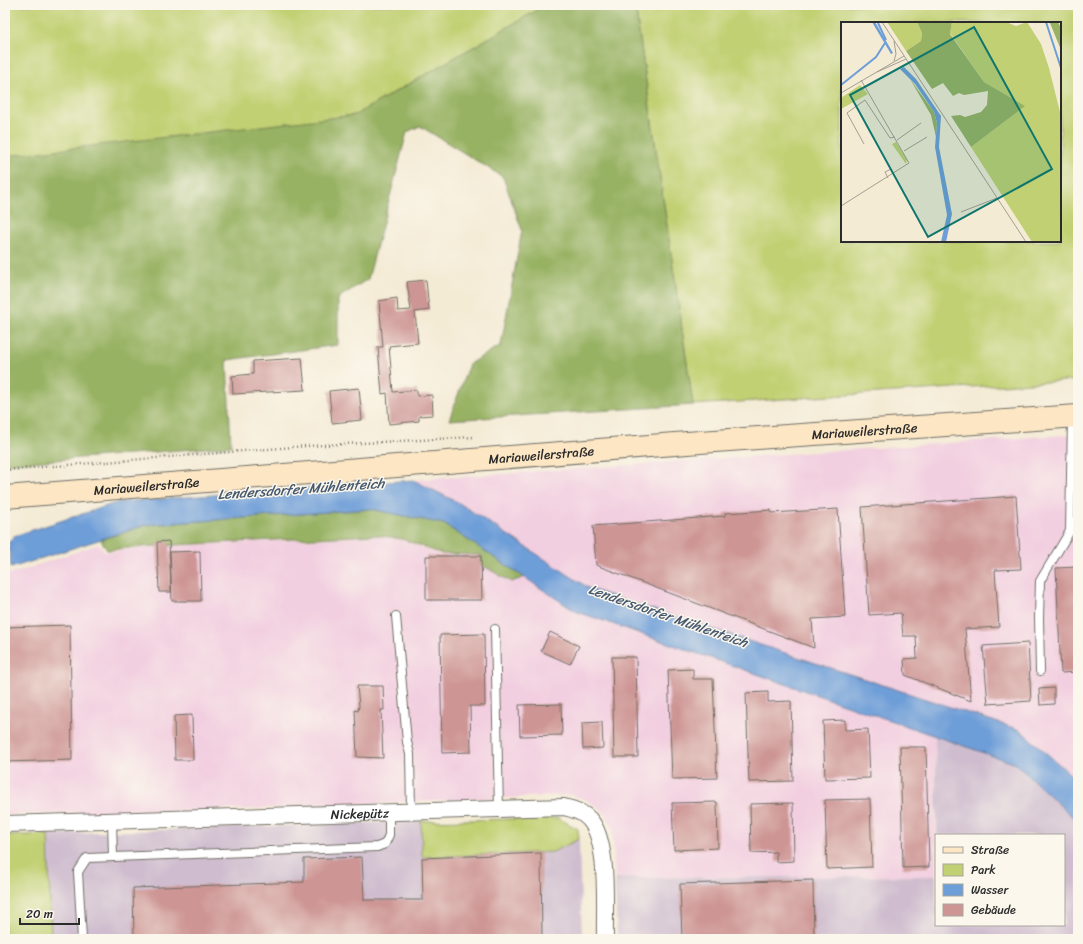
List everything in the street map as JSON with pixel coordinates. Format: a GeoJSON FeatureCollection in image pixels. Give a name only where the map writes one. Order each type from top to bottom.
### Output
{"type":"FeatureCollection","features":[{"type":"Feature","properties":{"kind":"main road","name":"Mariaweilerstraße"},"geometry":{"type":"LineString","coordinates":[[5,497],[700,442],[1075,416]]}},
{"type":"Feature","properties":{"kind":"street","name":"Nickepütz"},"geometry":{"type":"LineString","coordinates":[[5,824],[564,807],[577,811],[589,818],[599,835],[603,850],[606,939]]}},
{"type":"Feature","properties":{"kind":"lane"},"geometry":{"type":"LineString","coordinates":[[1040,672],[1040,581],[1070,531],[1075,416]]}},
{"type":"Feature","properties":{"kind":"lane"},"geometry":{"type":"LineString","coordinates":[[396,616],[407,742],[410,754],[411,811]]}},
{"type":"Feature","properties":{"kind":"lane"},"geometry":{"type":"LineString","coordinates":[[495,629],[498,809]]}},
{"type":"Feature","properties":{"kind":"lane"},"geometry":{"type":"LineString","coordinates":[[82,939],[78,872],[87,858],[377,847],[385,844],[388,835],[389,812]]}},
{"type":"Feature","properties":{"kind":"lane"},"geometry":{"type":"LineString","coordinates":[[112,821],[113,856]]}},
{"type":"Feature","properties":{"kind":"shaded area"},"geometry":{"type":"Polygon","coordinates":[[[1078,434],[1078,781],[1020,730],[590,589],[459,503],[413,480],[1078,434]]]}},
{"type":"Feature","properties":{"kind":"shaded area"},"geometry":{"type":"Polygon","coordinates":[[[375,536],[402,540],[441,555],[482,555],[482,565],[511,582],[525,577],[575,611],[935,736],[935,876],[615,878],[612,826],[603,811],[586,800],[571,795],[250,809],[5,815],[5,574],[15,573],[99,544],[105,552],[156,547],[375,536]]]}},
{"type":"Feature","properties":{"kind":"shaded area"},"geometry":{"type":"Polygon","coordinates":[[[935,736],[1016,764],[1078,822],[1078,939],[617,939],[615,878],[935,876],[935,926],[1065,926],[1065,834],[937,834],[935,736]]]}},
{"type":"Feature","properties":{"kind":"shaded area"},"geometry":{"type":"Polygon","coordinates":[[[421,821],[423,857],[553,852],[579,839],[582,939],[51,939],[48,834],[421,821]]]}},
{"type":"Feature","properties":{"kind":"green space"},"geometry":{"type":"Polygon","coordinates":[[[5,5],[546,5],[355,115],[124,146],[5,157],[5,5]]]}},
{"type":"Feature","properties":{"kind":"green space"},"geometry":{"type":"Polygon","coordinates":[[[546,5],[635,5],[693,405],[449,420],[469,364],[501,345],[522,230],[503,177],[420,126],[407,132],[368,279],[338,298],[338,345],[227,360],[231,446],[5,464],[5,156],[355,115],[546,5]]]}},
{"type":"Feature","properties":{"kind":"green space"},"geometry":{"type":"Polygon","coordinates":[[[635,5],[1078,5],[1078,380],[693,405],[635,5]]]}},
{"type":"Feature","properties":{"kind":"green space"},"geometry":{"type":"Polygon","coordinates":[[[371,509],[444,524],[525,577],[511,582],[482,565],[481,555],[442,554],[402,539],[375,535],[155,546],[107,550],[101,540],[145,525],[371,509]]]}},
{"type":"Feature","properties":{"kind":"green space"},"geometry":{"type":"Polygon","coordinates":[[[558,818],[578,829],[579,839],[553,852],[422,857],[421,821],[558,818]]]}},
{"type":"Feature","properties":{"kind":"green space"},"geometry":{"type":"Polygon","coordinates":[[[48,834],[51,939],[5,939],[5,836],[48,834]]]}},
{"type":"Feature","properties":{"kind":"water","name":"Lendersdorfer Mühlenteich"},"geometry":{"type":"Polygon","coordinates":[[[413,480],[459,503],[590,589],[1020,730],[1078,781],[1078,822],[1016,764],[575,611],[444,524],[371,509],[145,525],[11,568],[9,542],[14,536],[119,502],[413,480]]]}},
{"type":"Feature","properties":{"kind":"building"},"geometry":{"type":"Polygon","coordinates":[[[426,280],[429,310],[415,312],[418,343],[389,346],[393,392],[417,390],[417,396],[432,395],[433,415],[419,416],[419,421],[389,424],[387,393],[382,394],[378,347],[383,347],[379,301],[397,298],[398,311],[411,310],[407,282],[426,280]]]}},
{"type":"Feature","properties":{"kind":"building"},"geometry":{"type":"Polygon","coordinates":[[[302,358],[305,390],[233,394],[232,376],[253,374],[253,361],[302,358]]]}},
{"type":"Feature","properties":{"kind":"building"},"geometry":{"type":"Polygon","coordinates":[[[359,388],[362,420],[332,423],[329,391],[359,388]]]}},
{"type":"Feature","properties":{"kind":"building"},"geometry":{"type":"Polygon","coordinates":[[[1016,496],[1021,569],[995,570],[999,627],[965,629],[971,701],[905,675],[904,659],[917,658],[916,636],[903,636],[901,613],[869,615],[862,507],[1016,496]]]}},
{"type":"Feature","properties":{"kind":"building"},"geometry":{"type":"Polygon","coordinates":[[[838,509],[845,617],[812,619],[814,648],[596,565],[593,526],[725,516],[725,513],[771,510],[771,513],[838,509]]]}},
{"type":"Feature","properties":{"kind":"building"},"geometry":{"type":"Polygon","coordinates":[[[169,541],[171,592],[159,592],[157,542],[169,541]]]}},
{"type":"Feature","properties":{"kind":"building"},"geometry":{"type":"Polygon","coordinates":[[[200,551],[201,601],[172,601],[170,552],[200,551]]]}},
{"type":"Feature","properties":{"kind":"building"},"geometry":{"type":"Polygon","coordinates":[[[426,556],[481,556],[482,600],[426,600],[426,556]]]}},
{"type":"Feature","properties":{"kind":"building"},"geometry":{"type":"Polygon","coordinates":[[[1078,567],[1078,672],[1061,673],[1056,568],[1078,567]]]}},
{"type":"Feature","properties":{"kind":"building"},"geometry":{"type":"Polygon","coordinates":[[[70,625],[72,760],[5,762],[5,627],[70,625]]]}},
{"type":"Feature","properties":{"kind":"building"},"geometry":{"type":"Polygon","coordinates":[[[550,632],[579,646],[570,664],[541,651],[550,632]]]}},
{"type":"Feature","properties":{"kind":"building"},"geometry":{"type":"Polygon","coordinates":[[[484,634],[485,706],[470,706],[471,752],[442,753],[440,635],[484,634]]]}},
{"type":"Feature","properties":{"kind":"building"},"geometry":{"type":"Polygon","coordinates":[[[1028,643],[1031,701],[988,704],[983,646],[1028,643]]]}},
{"type":"Feature","properties":{"kind":"building"},"geometry":{"type":"Polygon","coordinates":[[[612,657],[636,657],[638,757],[614,757],[612,657]]]}},
{"type":"Feature","properties":{"kind":"building"},"geometry":{"type":"Polygon","coordinates":[[[693,669],[693,679],[713,679],[717,778],[672,779],[668,670],[693,669]]]}},
{"type":"Feature","properties":{"kind":"building"},"geometry":{"type":"Polygon","coordinates":[[[357,686],[383,686],[384,710],[381,710],[383,758],[357,757],[355,710],[358,711],[359,706],[357,686]]]}},
{"type":"Feature","properties":{"kind":"building"},"geometry":{"type":"Polygon","coordinates":[[[1054,688],[1054,704],[1040,705],[1039,689],[1054,688]]]}},
{"type":"Feature","properties":{"kind":"building"},"geometry":{"type":"Polygon","coordinates":[[[768,692],[768,702],[791,701],[793,781],[749,782],[746,693],[768,692]]]}},
{"type":"Feature","properties":{"kind":"building"},"geometry":{"type":"Polygon","coordinates":[[[561,704],[562,735],[520,736],[519,705],[561,704]]]}},
{"type":"Feature","properties":{"kind":"building"},"geometry":{"type":"Polygon","coordinates":[[[192,715],[193,760],[175,760],[174,716],[192,715]]]}},
{"type":"Feature","properties":{"kind":"building"},"geometry":{"type":"Polygon","coordinates":[[[845,720],[845,730],[868,729],[870,778],[825,779],[823,721],[845,720]]]}},
{"type":"Feature","properties":{"kind":"building"},"geometry":{"type":"Polygon","coordinates":[[[602,722],[603,748],[583,749],[582,723],[602,722]]]}},
{"type":"Feature","properties":{"kind":"building"},"geometry":{"type":"Polygon","coordinates":[[[900,747],[926,747],[929,867],[903,868],[900,747]]]}},
{"type":"Feature","properties":{"kind":"building"},"geometry":{"type":"Polygon","coordinates":[[[870,799],[872,867],[827,869],[825,800],[870,799]]]}},
{"type":"Feature","properties":{"kind":"building"},"geometry":{"type":"Polygon","coordinates":[[[717,802],[718,848],[674,850],[672,803],[717,802]]]}},
{"type":"Feature","properties":{"kind":"building"},"geometry":{"type":"Polygon","coordinates":[[[793,803],[794,861],[776,862],[776,852],[751,853],[750,804],[793,803]]]}},
{"type":"Feature","properties":{"kind":"building"},"geometry":{"type":"Polygon","coordinates":[[[541,853],[542,939],[134,939],[133,888],[304,882],[304,859],[362,857],[364,900],[423,900],[422,858],[541,853]]]}},
{"type":"Feature","properties":{"kind":"building"},"geometry":{"type":"Polygon","coordinates":[[[813,880],[814,939],[682,939],[680,884],[813,880]]]}}]}
